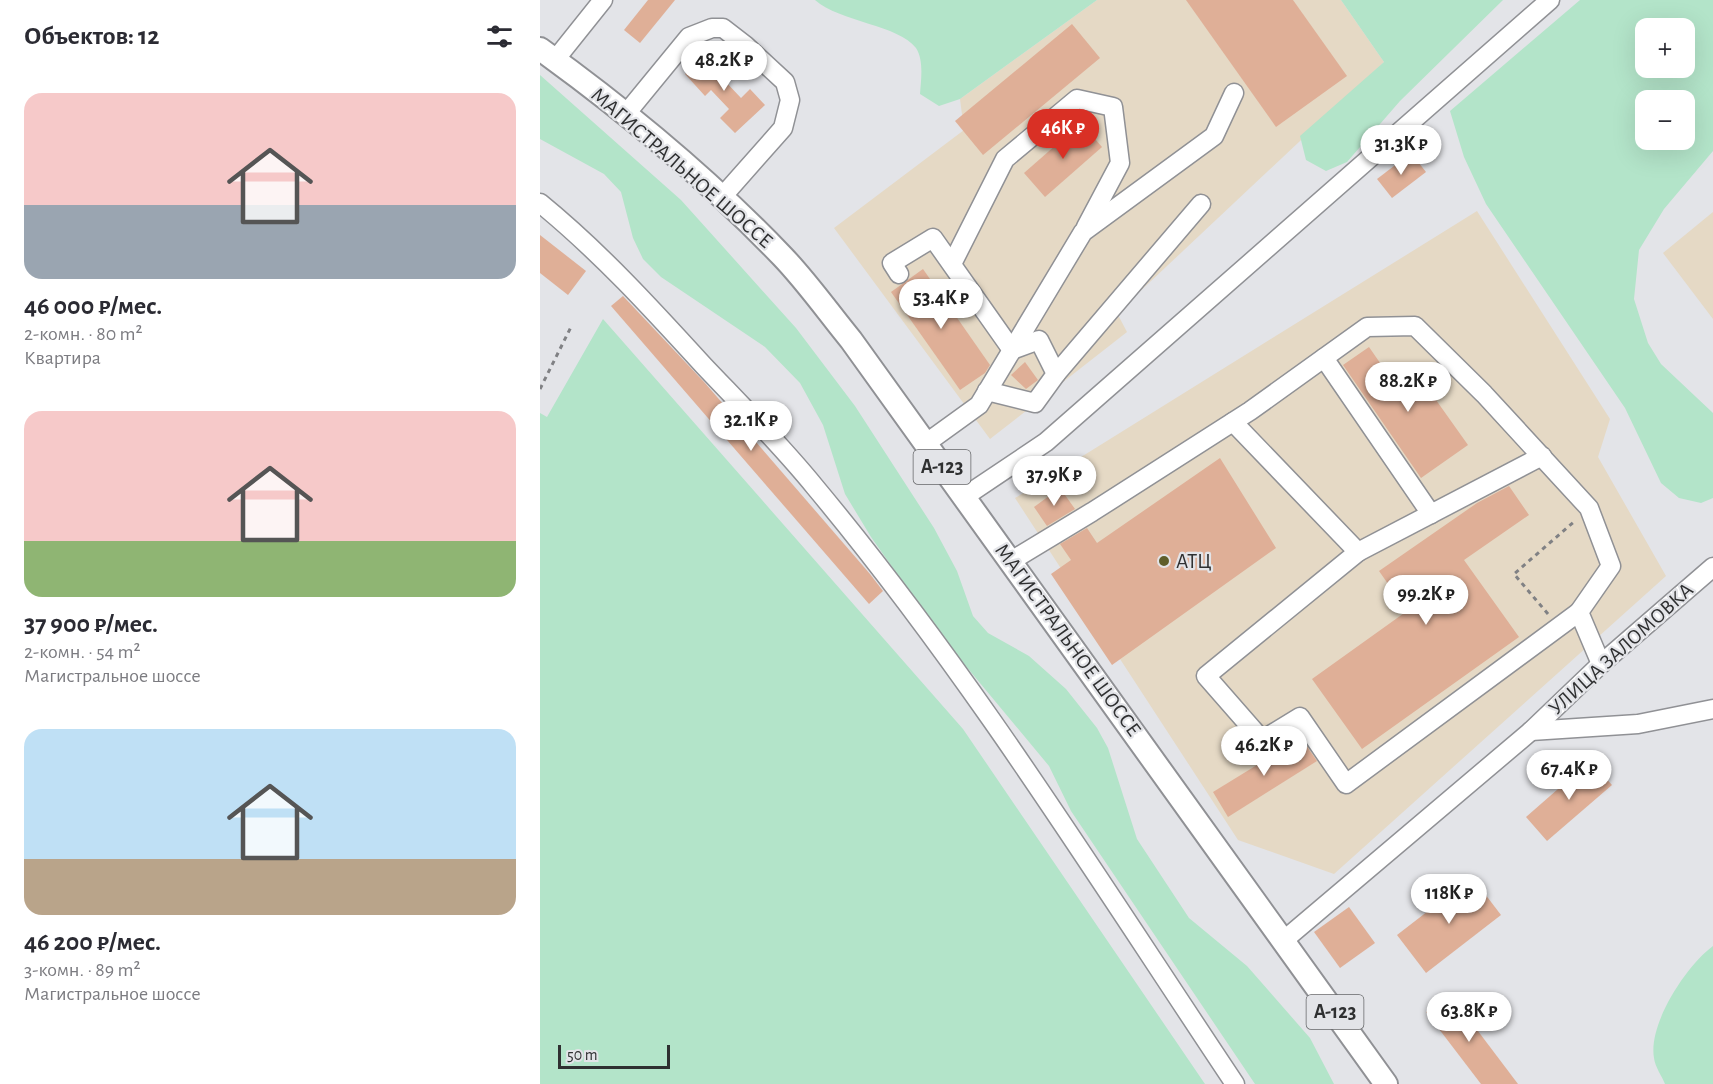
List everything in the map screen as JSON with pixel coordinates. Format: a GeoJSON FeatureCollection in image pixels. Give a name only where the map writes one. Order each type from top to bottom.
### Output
{"type":"FeatureCollection","features":[{"type":"Feature","properties":{"kind":"main road","name":"МАГИСТРАЛЬНОЕ ШОССЕ"},"geometry":{"type":"LineString","coordinates":[[548,54],[626,114],[722,197],[784,257],[851,340],[1386,1084]]}},
{"type":"Feature","properties":{"kind":"street"},"geometry":{"type":"LineString","coordinates":[[548,54],[603,0]]}},
{"type":"Feature","properties":{"kind":"street"},"geometry":{"type":"LineString","coordinates":[[964,497],[1046,442],[1550,0]]}},
{"type":"Feature","properties":{"kind":"street"},"geometry":{"type":"LineString","coordinates":[[626,114],[689,37],[712,28],[723,28],[745,45],[785,82],[790,100],[783,128],[722,197]]}},
{"type":"Feature","properties":{"kind":"street"},"geometry":{"type":"LineString","coordinates":[[1083,232],[1214,136],[1234,93]]}},
{"type":"Feature","properties":{"kind":"street"},"geometry":{"type":"LineString","coordinates":[[925,444],[980,405],[1083,232],[1120,164],[1113,107],[1077,99],[1005,159],[952,264]]}},
{"type":"Feature","properties":{"kind":"street"},"geometry":{"type":"LineString","coordinates":[[540,202],[573,230],[640,296],[775,441],[844,523],[1009,745],[1235,1084]]}},
{"type":"Feature","properties":{"kind":"street"},"geometry":{"type":"LineString","coordinates":[[987,391],[1035,403],[1056,374],[1201,204]]}},
{"type":"Feature","properties":{"kind":"street"},"geometry":{"type":"LineString","coordinates":[[899,274],[892,263],[933,238],[1012,350]]}},
{"type":"Feature","properties":{"kind":"street"},"geometry":{"type":"LineString","coordinates":[[1011,561],[1233,422],[1367,327],[1415,326],[1542,456],[1589,508],[1611,566],[1580,612],[1346,784],[1300,717],[1262,740],[1206,676],[1358,552],[1542,456]]}},
{"type":"Feature","properties":{"kind":"street"},"geometry":{"type":"LineString","coordinates":[[1012,350],[1039,340],[1056,374]]}},
{"type":"Feature","properties":{"kind":"street"},"geometry":{"type":"LineString","coordinates":[[1324,358],[1431,514]]}},
{"type":"Feature","properties":{"kind":"street"},"geometry":{"type":"LineString","coordinates":[[1233,422],[1358,552]]}},
{"type":"Feature","properties":{"kind":"street","name":"УЛИЦА ЗАЛОМОВКА"},"geometry":{"type":"LineString","coordinates":[[1283,941],[1531,731],[1601,664],[1713,567]]}},
{"type":"Feature","properties":{"kind":"street"},"geometry":{"type":"LineString","coordinates":[[1580,612],[1601,664]]}},
{"type":"Feature","properties":{"kind":"street"},"geometry":{"type":"LineString","coordinates":[[1531,731],[1638,724],[1713,709]]}},
{"type":"Feature","properties":{"kind":"path"},"geometry":{"type":"LineString","coordinates":[[540,388],[571,327]]}},
{"type":"Feature","properties":{"kind":"path"},"geometry":{"type":"LineString","coordinates":[[1559,627],[1514,574],[1589,508]]}},
{"type":"Feature","properties":{"kind":"shaded area"},"geometry":{"type":"Polygon","coordinates":[[[1097,0],[1341,0],[1384,62],[1117,313],[1127,332],[990,439],[834,228],[964,130],[960,99],[1097,0]]]}},
{"type":"Feature","properties":{"kind":"shaded area"},"geometry":{"type":"Polygon","coordinates":[[[1477,211],[1610,419],[1598,457],[1666,576],[1334,874],[1238,840],[1015,498],[1477,211]]]}},
{"type":"Feature","properties":{"kind":"shaded area"},"geometry":{"type":"Polygon","coordinates":[[[1713,212],[1713,319],[1663,253],[1713,212]]]}},
{"type":"Feature","properties":{"kind":"green space"},"geometry":{"type":"Polygon","coordinates":[[[815,0],[1097,0],[960,99],[939,106],[920,94],[919,53],[908,40],[839,14],[815,0]]]}},
{"type":"Feature","properties":{"kind":"green space"},"geometry":{"type":"Polygon","coordinates":[[[1341,0],[1503,0],[1400,101],[1347,162],[1326,171],[1306,160],[1300,136],[1384,62],[1341,0]]]}},
{"type":"Feature","properties":{"kind":"green space"},"geometry":{"type":"Polygon","coordinates":[[[1580,0],[1713,0],[1713,151],[1664,209],[1639,250],[1634,299],[1648,343],[1661,364],[1713,413],[1713,498],[1701,503],[1679,498],[1661,483],[1625,408],[1486,204],[1464,157],[1450,111],[1580,0]]]}},
{"type":"Feature","properties":{"kind":"green space"},"geometry":{"type":"Polygon","coordinates":[[[540,75],[681,200],[796,328],[855,406],[934,528],[957,571],[973,616],[988,633],[1029,656],[1066,689],[1097,728],[1108,748],[1137,839],[1189,918],[1247,966],[1310,1038],[1334,1084],[1255,1084],[1071,811],[1049,766],[940,635],[871,537],[845,494],[823,425],[800,383],[765,347],[661,277],[643,259],[633,238],[621,192],[604,174],[540,139],[540,75]]]}},
{"type":"Feature","properties":{"kind":"green space"},"geometry":{"type":"Polygon","coordinates":[[[603,319],[963,729],[1205,1084],[540,1084],[540,413],[547,417],[603,319]]]}},
{"type":"Feature","properties":{"kind":"green space"},"geometry":{"type":"Polygon","coordinates":[[[1713,946],[1713,1084],[1665,1084],[1654,1058],[1657,1029],[1681,981],[1702,955],[1713,946]]]}},
{"type":"Feature","properties":{"kind":"building"},"geometry":{"type":"Polygon","coordinates":[[[648,0],[675,0],[640,43],[624,30],[648,0]]]}},
{"type":"Feature","properties":{"kind":"building"},"geometry":{"type":"Polygon","coordinates":[[[1186,0],[1293,0],[1347,76],[1276,127],[1186,0]]]}},
{"type":"Feature","properties":{"kind":"building"},"geometry":{"type":"Polygon","coordinates":[[[1072,24],[1100,58],[983,155],[955,121],[1072,24]]]}},
{"type":"Feature","properties":{"kind":"building"},"geometry":{"type":"Polygon","coordinates":[[[710,51],[730,72],[723,79],[741,98],[750,89],[765,105],[735,133],[720,118],[729,109],[711,90],[705,96],[685,74],[710,51]]]}},
{"type":"Feature","properties":{"kind":"building"},"geometry":{"type":"Polygon","coordinates":[[[1081,123],[1102,147],[1045,197],[1024,173],[1081,123]]]}},
{"type":"Feature","properties":{"kind":"building"},"geometry":{"type":"Polygon","coordinates":[[[1411,153],[1426,172],[1392,198],[1377,179],[1411,153]]]}},
{"type":"Feature","properties":{"kind":"building"},"geometry":{"type":"Polygon","coordinates":[[[540,235],[586,271],[568,295],[540,273],[540,235]]]}},
{"type":"Feature","properties":{"kind":"building"},"geometry":{"type":"Polygon","coordinates":[[[923,269],[990,365],[985,373],[960,390],[891,292],[923,269]]]}},
{"type":"Feature","properties":{"kind":"building"},"geometry":{"type":"Polygon","coordinates":[[[623,296],[705,383],[870,574],[883,591],[869,604],[611,306],[623,296]]]}},
{"type":"Feature","properties":{"kind":"building"},"geometry":{"type":"Polygon","coordinates":[[[1369,347],[1394,383],[1414,369],[1468,445],[1421,478],[1343,365],[1369,347]]]}},
{"type":"Feature","properties":{"kind":"building"},"geometry":{"type":"Polygon","coordinates":[[[1025,362],[1038,380],[1026,389],[1011,375],[1025,362]]]}},
{"type":"Feature","properties":{"kind":"building","name":"АТЦ"},"geometry":{"type":"Polygon","coordinates":[[[1220,458],[1276,548],[1112,665],[1051,574],[1071,560],[1060,544],[1087,528],[1097,543],[1220,458]]]}},
{"type":"Feature","properties":{"kind":"building"},"geometry":{"type":"Polygon","coordinates":[[[1509,486],[1529,515],[1464,560],[1519,637],[1362,749],[1312,679],[1407,611],[1379,571],[1477,503],[1509,486]]]}},
{"type":"Feature","properties":{"kind":"building"},"geometry":{"type":"Polygon","coordinates":[[[1060,488],[1075,509],[1047,526],[1034,507],[1060,488]]]}},
{"type":"Feature","properties":{"kind":"building"},"geometry":{"type":"Polygon","coordinates":[[[1301,738],[1317,761],[1228,817],[1213,792],[1301,738]]]}},
{"type":"Feature","properties":{"kind":"building"},"geometry":{"type":"Polygon","coordinates":[[[1590,761],[1612,785],[1547,841],[1526,817],[1590,761]]]}},
{"type":"Feature","properties":{"kind":"building"},"geometry":{"type":"Polygon","coordinates":[[[1472,877],[1501,915],[1426,973],[1397,935],[1472,877]]]}},
{"type":"Feature","properties":{"kind":"building"},"geometry":{"type":"Polygon","coordinates":[[[1349,907],[1375,943],[1340,968],[1314,932],[1349,907]]]}},
{"type":"Feature","properties":{"kind":"building"},"geometry":{"type":"Polygon","coordinates":[[[1450,994],[1518,1084],[1481,1084],[1426,1012],[1450,994]]]}},
{"type":"Feature","properties":{"kind":"place","name":"АТЦ"},"geometry":{"type":"Point","coordinates":[1164,561]}}]}
